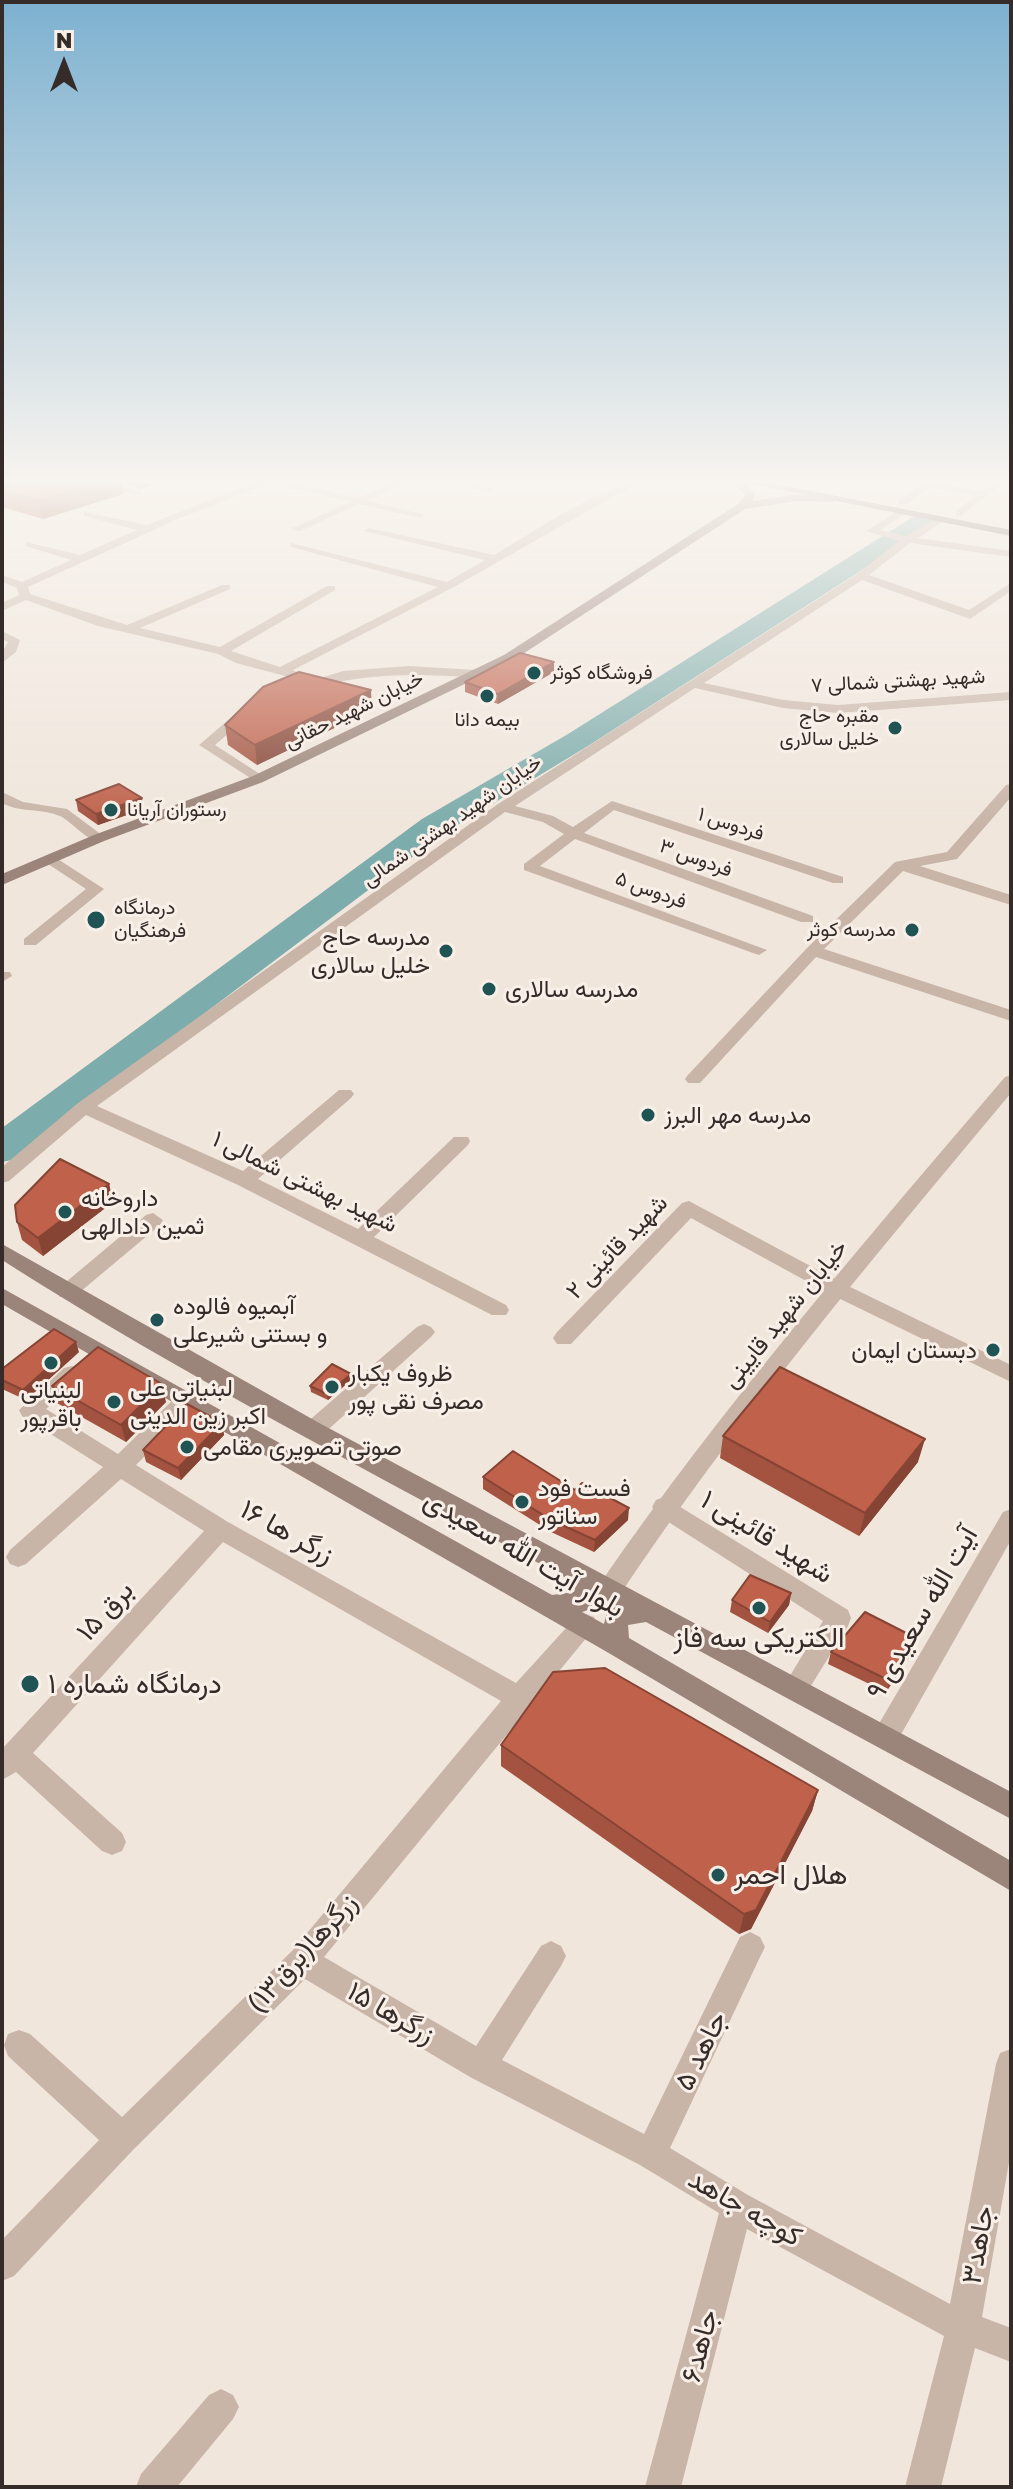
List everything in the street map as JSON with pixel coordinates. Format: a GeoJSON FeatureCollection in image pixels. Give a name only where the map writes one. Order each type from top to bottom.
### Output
{"type":"FeatureCollection","features":[{"type":"Feature","properties":{"kind":"main road","name":"خیابان شهید حقانی"},"geometry":{"type":"LineString","coordinates":[[2,880],[99,838],[258,779],[508,658],[603,596]]}},
{"type":"Feature","properties":{"kind":"main road","name":"بلوار آیت الله سعیدی"},"geometry":{"type":"LineString","coordinates":[[2,1251],[67,1292],[313,1430],[1011,1806]]}},
{"type":"Feature","properties":{"kind":"main road","name":"بلوار آیت الله سعیدی"},"geometry":{"type":"LineString","coordinates":[[2,1295],[585,1625],[1011,1877]]}},
{"type":"Feature","properties":{"kind":"main road"},"geometry":{"type":"LineString","coordinates":[[550,1606],[582,1602],[588,1588],[578,1572]]}},
{"type":"Feature","properties":{"kind":"main road"},"geometry":{"type":"LineString","coordinates":[[616,1644],[616,1620],[627,1612],[652,1611]]}},
{"type":"Feature","properties":{"kind":"street"},"geometry":{"type":"LineString","coordinates":[[37,596],[102,623],[222,651],[240,660],[317,680]]}},
{"type":"Feature","properties":{"kind":"street"},"geometry":{"type":"LineString","coordinates":[[128,629],[205,596]]}},
{"type":"Feature","properties":{"kind":"street"},"geometry":{"type":"LineString","coordinates":[[222,651],[317,596]]}},
{"type":"Feature","properties":{"kind":"street"},"geometry":{"type":"LineString","coordinates":[[282,671],[428,596]]}},
{"type":"Feature","properties":{"kind":"street","name":"خیابان شهید بهشتی شمالی"},"geometry":{"type":"LineString","coordinates":[[2,1177],[84,1107],[503,807],[830,596]]}},
{"type":"Feature","properties":{"kind":"street"},"geometry":{"type":"LineString","coordinates":[[917,596],[970,615],[997,596]]}},
{"type":"Feature","properties":{"kind":"street"},"geometry":{"type":"LineString","coordinates":[[2,635],[14,640],[12,649],[2,659]]}},
{"type":"Feature","properties":{"kind":"street"},"geometry":{"type":"LineString","coordinates":[[289,690],[317,680],[381,671],[437,670],[475,674]]}},
{"type":"Feature","properties":{"kind":"street","name":"شهید بهشتی شمالی ۷"},"geometry":{"type":"LineString","coordinates":[[693,684],[785,705],[817,707],[892,706],[1011,696]]}},
{"type":"Feature","properties":{"kind":"street"},"geometry":{"type":"LineString","coordinates":[[258,779],[206,745],[261,700]]}},
{"type":"Feature","properties":{"kind":"street"},"geometry":{"type":"LineString","coordinates":[[694,1079],[813,951],[900,865],[952,856],[1011,788]]}},
{"type":"Feature","properties":{"kind":"street"},"geometry":{"type":"LineString","coordinates":[[2,796],[21,807],[55,810],[69,815],[99,838]]}},
{"type":"Feature","properties":{"kind":"street","name":"فردوس ۱"},"geometry":{"type":"LineString","coordinates":[[572,833],[612,805],[838,880]]}},
{"type":"Feature","properties":{"kind":"street","name":"فردوس ۳"},"geometry":{"type":"LineString","coordinates":[[503,807],[548,819],[572,833],[807,919]]}},
{"type":"Feature","properties":{"kind":"street","name":"فردوس ۵"},"geometry":{"type":"LineString","coordinates":[[572,833],[529,867],[759,950]]}},
{"type":"Feature","properties":{"kind":"street"},"geometry":{"type":"LineString","coordinates":[[30,942],[96,889],[50,859]]}},
{"type":"Feature","properties":{"kind":"street"},"geometry":{"type":"LineString","coordinates":[[900,865],[1011,900]]}},
{"type":"Feature","properties":{"kind":"street"},"geometry":{"type":"LineString","coordinates":[[813,951],[1011,1016]]}},
{"type":"Feature","properties":{"kind":"street","name":"خیابان شهید قایینی"},"geometry":{"type":"LineString","coordinates":[[610,1589],[664,1507],[837,1289],[1011,1081]]}},
{"type":"Feature","properties":{"kind":"street"},"geometry":{"type":"LineString","coordinates":[[245,1180],[345,1094]]}},
{"type":"Feature","properties":{"kind":"street","name":"شهید بهشتی شمالی ۱"},"geometry":{"type":"LineString","coordinates":[[84,1107],[245,1180],[499,1310]]}},
{"type":"Feature","properties":{"kind":"street"},"geometry":{"type":"LineString","coordinates":[[361,1238],[461,1141]]}},
{"type":"Feature","properties":{"kind":"street","name":"شهید قائینی ۲"},"geometry":{"type":"LineString","coordinates":[[564,1338],[689,1208],[837,1289]]}},
{"type":"Feature","properties":{"kind":"street"},"geometry":{"type":"LineString","coordinates":[[67,1292],[153,1220]]}},
{"type":"Feature","properties":{"kind":"street"},"geometry":{"type":"LineString","coordinates":[[837,1289],[1011,1374]]}},
{"type":"Feature","properties":{"kind":"street"},"geometry":{"type":"LineString","coordinates":[[313,1430],[424,1332]]}},
{"type":"Feature","properties":{"kind":"street","name":"زرگر ها ۱۶"},"geometry":{"type":"LineString","coordinates":[[99,1351],[30,1410],[220,1529],[519,1698]]}},
{"type":"Feature","properties":{"kind":"street"},"geometry":{"type":"LineString","coordinates":[[18,1557],[120,1466],[188,1399]]}},
{"type":"Feature","properties":{"kind":"street","name":"شهید قائینی ۱"},"geometry":{"type":"LineString","coordinates":[[664,1507],[839,1618],[795,1689]]}},
{"type":"Feature","properties":{"kind":"street","name":"آیت الله سعیدی ۹"},"geometry":{"type":"LineString","coordinates":[[886,1736],[1010,1523]]}},
{"type":"Feature","properties":{"kind":"street","name":"برق ۱۵"},"geometry":{"type":"LineString","coordinates":[[9,1761],[220,1529]]}},
{"type":"Feature","properties":{"kind":"street","name":"زرگرها(برق۱۳)"},"geometry":{"type":"LineString","coordinates":[[2,2264],[122,2139],[302,1961],[519,1698],[585,1625]]}},
{"type":"Feature","properties":{"kind":"street"},"geometry":{"type":"LineString","coordinates":[[9,1761],[112,1842]]}},
{"type":"Feature","properties":{"kind":"street","name":"جاهد ۵"},"geometry":{"type":"LineString","coordinates":[[651,2154],[750,1947]]}},
{"type":"Feature","properties":{"kind":"street"},"geometry":{"type":"LineString","coordinates":[[481,2066],[551,1956]]}},
{"type":"Feature","properties":{"kind":"street","name":"زرگرها ۱۵"},"geometry":{"type":"LineString","coordinates":[[302,1961],[481,2066]]}},
{"type":"Feature","properties":{"kind":"street"},"geometry":{"type":"LineString","coordinates":[[19,2045],[122,2139]]}},
{"type":"Feature","properties":{"kind":"street","name":"جاهد۳"},"geometry":{"type":"LineString","coordinates":[[923,2487],[963,2327],[1011,2064]]}},
{"type":"Feature","properties":{"kind":"street","name":"کوچه جاهد"},"geometry":{"type":"LineString","coordinates":[[481,2066],[651,2154],[737,2206],[963,2327],[1011,2345]]}},
{"type":"Feature","properties":{"kind":"street","name":"جاهد۶"},"geometry":{"type":"LineString","coordinates":[[663,2487],[737,2206]]}},
{"type":"Feature","properties":{"kind":"street"},"geometry":{"type":"LineString","coordinates":[[154,2487],[221,2407]]}},
{"type":"Feature","properties":{"kind":"building"},"geometry":{"type":"Polygon","coordinates":[[[520,653],[554,662],[498,694],[465,682],[520,653]]]}},
{"type":"Feature","properties":{"kind":"building"},"geometry":{"type":"Polygon","coordinates":[[[299,672],[371,690],[255,745],[225,725],[263,687],[299,672]]]}},
{"type":"Feature","properties":{"kind":"building"},"geometry":{"type":"Polygon","coordinates":[[[119,784],[142,798],[96,814],[76,800],[119,784]]]}},
{"type":"Feature","properties":{"kind":"building"},"geometry":{"type":"Polygon","coordinates":[[[60,1159],[109,1184],[38,1238],[17,1222],[15,1205],[60,1159]]]}},
{"type":"Feature","properties":{"kind":"building"},"geometry":{"type":"Polygon","coordinates":[[[54,1329],[76,1342],[23,1390],[2,1380],[2,1369],[54,1329]]]}},
{"type":"Feature","properties":{"kind":"building"},"geometry":{"type":"Polygon","coordinates":[[[98,1347],[162,1384],[121,1425],[52,1386],[98,1347]]]}},
{"type":"Feature","properties":{"kind":"building"},"geometry":{"type":"Polygon","coordinates":[[[332,1364],[351,1374],[327,1394],[310,1386],[332,1364]]]}},
{"type":"Feature","properties":{"kind":"building"},"geometry":{"type":"Polygon","coordinates":[[[780,1367],[925,1439],[865,1513],[723,1436],[780,1367]]]}},
{"type":"Feature","properties":{"kind":"building","name":"صوتی تصویری مقامی"},"geometry":{"type":"Polygon","coordinates":[[[187,1404],[222,1423],[178,1468],[143,1450],[187,1404]]]}},
{"type":"Feature","properties":{"kind":"building"},"geometry":{"type":"Polygon","coordinates":[[[513,1451],[575,1490],[582,1483],[629,1508],[595,1540],[551,1520],[483,1477],[513,1451]]]}},
{"type":"Feature","properties":{"kind":"building"},"geometry":{"type":"Polygon","coordinates":[[[750,1575],[791,1593],[770,1622],[732,1600],[750,1575]]]}},
{"type":"Feature","properties":{"kind":"building"},"geometry":{"type":"Polygon","coordinates":[[[865,1612],[918,1639],[890,1681],[831,1652],[865,1612]]]}},
{"type":"Feature","properties":{"kind":"building","name":"هلال احمر"},"geometry":{"type":"Polygon","coordinates":[[[605,1668],[818,1790],[756,1910],[744,1914],[501,1745],[553,1672],[605,1668]]]}},
{"type":"Feature","properties":{"kind":"waterway"},"geometry":{"type":"LineString","coordinates":[[2,1149],[78,1089],[433,826],[578,740],[804,596]]}},
{"type":"Feature","properties":{"kind":"place","name":"فروشگاه کوثر"},"geometry":{"type":"Point","coordinates":[534,673]}},
{"type":"Feature","properties":{"kind":"place","name":"بیمه دانا"},"geometry":{"type":"Point","coordinates":[487,696]}},
{"type":"Feature","properties":{"kind":"place","name":"مقبره حاج خلیل سالاری"},"geometry":{"type":"Point","coordinates":[895,728]}},
{"type":"Feature","properties":{"kind":"place","name":"رستوران آریانا"},"geometry":{"type":"Point","coordinates":[111,810]}},
{"type":"Feature","properties":{"kind":"place","name":"درمانگاه فرهنگیان"},"geometry":{"type":"Point","coordinates":[96,920]}},
{"type":"Feature","properties":{"kind":"place","name":"مدرسه کوثر"},"geometry":{"type":"Point","coordinates":[912,930]}},
{"type":"Feature","properties":{"kind":"place","name":"مدرسه حاج خلیل سالاری"},"geometry":{"type":"Point","coordinates":[446,951]}},
{"type":"Feature","properties":{"kind":"place","name":"مدرسه سالاری"},"geometry":{"type":"Point","coordinates":[489,989]}},
{"type":"Feature","properties":{"kind":"place","name":"مدرسه مهر البرز"},"geometry":{"type":"Point","coordinates":[648,1115]}},
{"type":"Feature","properties":{"kind":"place","name":"داروخانه ثمین دادالهی"},"geometry":{"type":"Point","coordinates":[65,1212]}},
{"type":"Feature","properties":{"kind":"place","name":"آبمیوه فالوده و بستنی شیرعلی"},"geometry":{"type":"Point","coordinates":[157,1320]}},
{"type":"Feature","properties":{"kind":"place","name":"دبستان ایمان"},"geometry":{"type":"Point","coordinates":[993,1350]}},
{"type":"Feature","properties":{"kind":"place","name":"لبنیاتی باقرپور"},"geometry":{"type":"Point","coordinates":[51,1363]}},
{"type":"Feature","properties":{"kind":"place","name":"ظروف یکبار مصرف نقی پور"},"geometry":{"type":"Point","coordinates":[332,1387]}},
{"type":"Feature","properties":{"kind":"place","name":"لبنیاتی علی اکبر زین الدینی"},"geometry":{"type":"Point","coordinates":[114,1402]}},
{"type":"Feature","properties":{"kind":"place","name":"صوتی تصویری مقامی"},"geometry":{"type":"Point","coordinates":[187,1447]}},
{"type":"Feature","properties":{"kind":"place","name":"فست فود سناتور"},"geometry":{"type":"Point","coordinates":[522,1502]}},
{"type":"Feature","properties":{"kind":"place","name":"الکتریکی سه فاز"},"geometry":{"type":"Point","coordinates":[759,1608]}},
{"type":"Feature","properties":{"kind":"place","name":"درمانگاه شماره ۱"},"geometry":{"type":"Point","coordinates":[30,1684]}},
{"type":"Feature","properties":{"kind":"place","name":"هلال احمر"},"geometry":{"type":"Point","coordinates":[718,1875]}}]}
